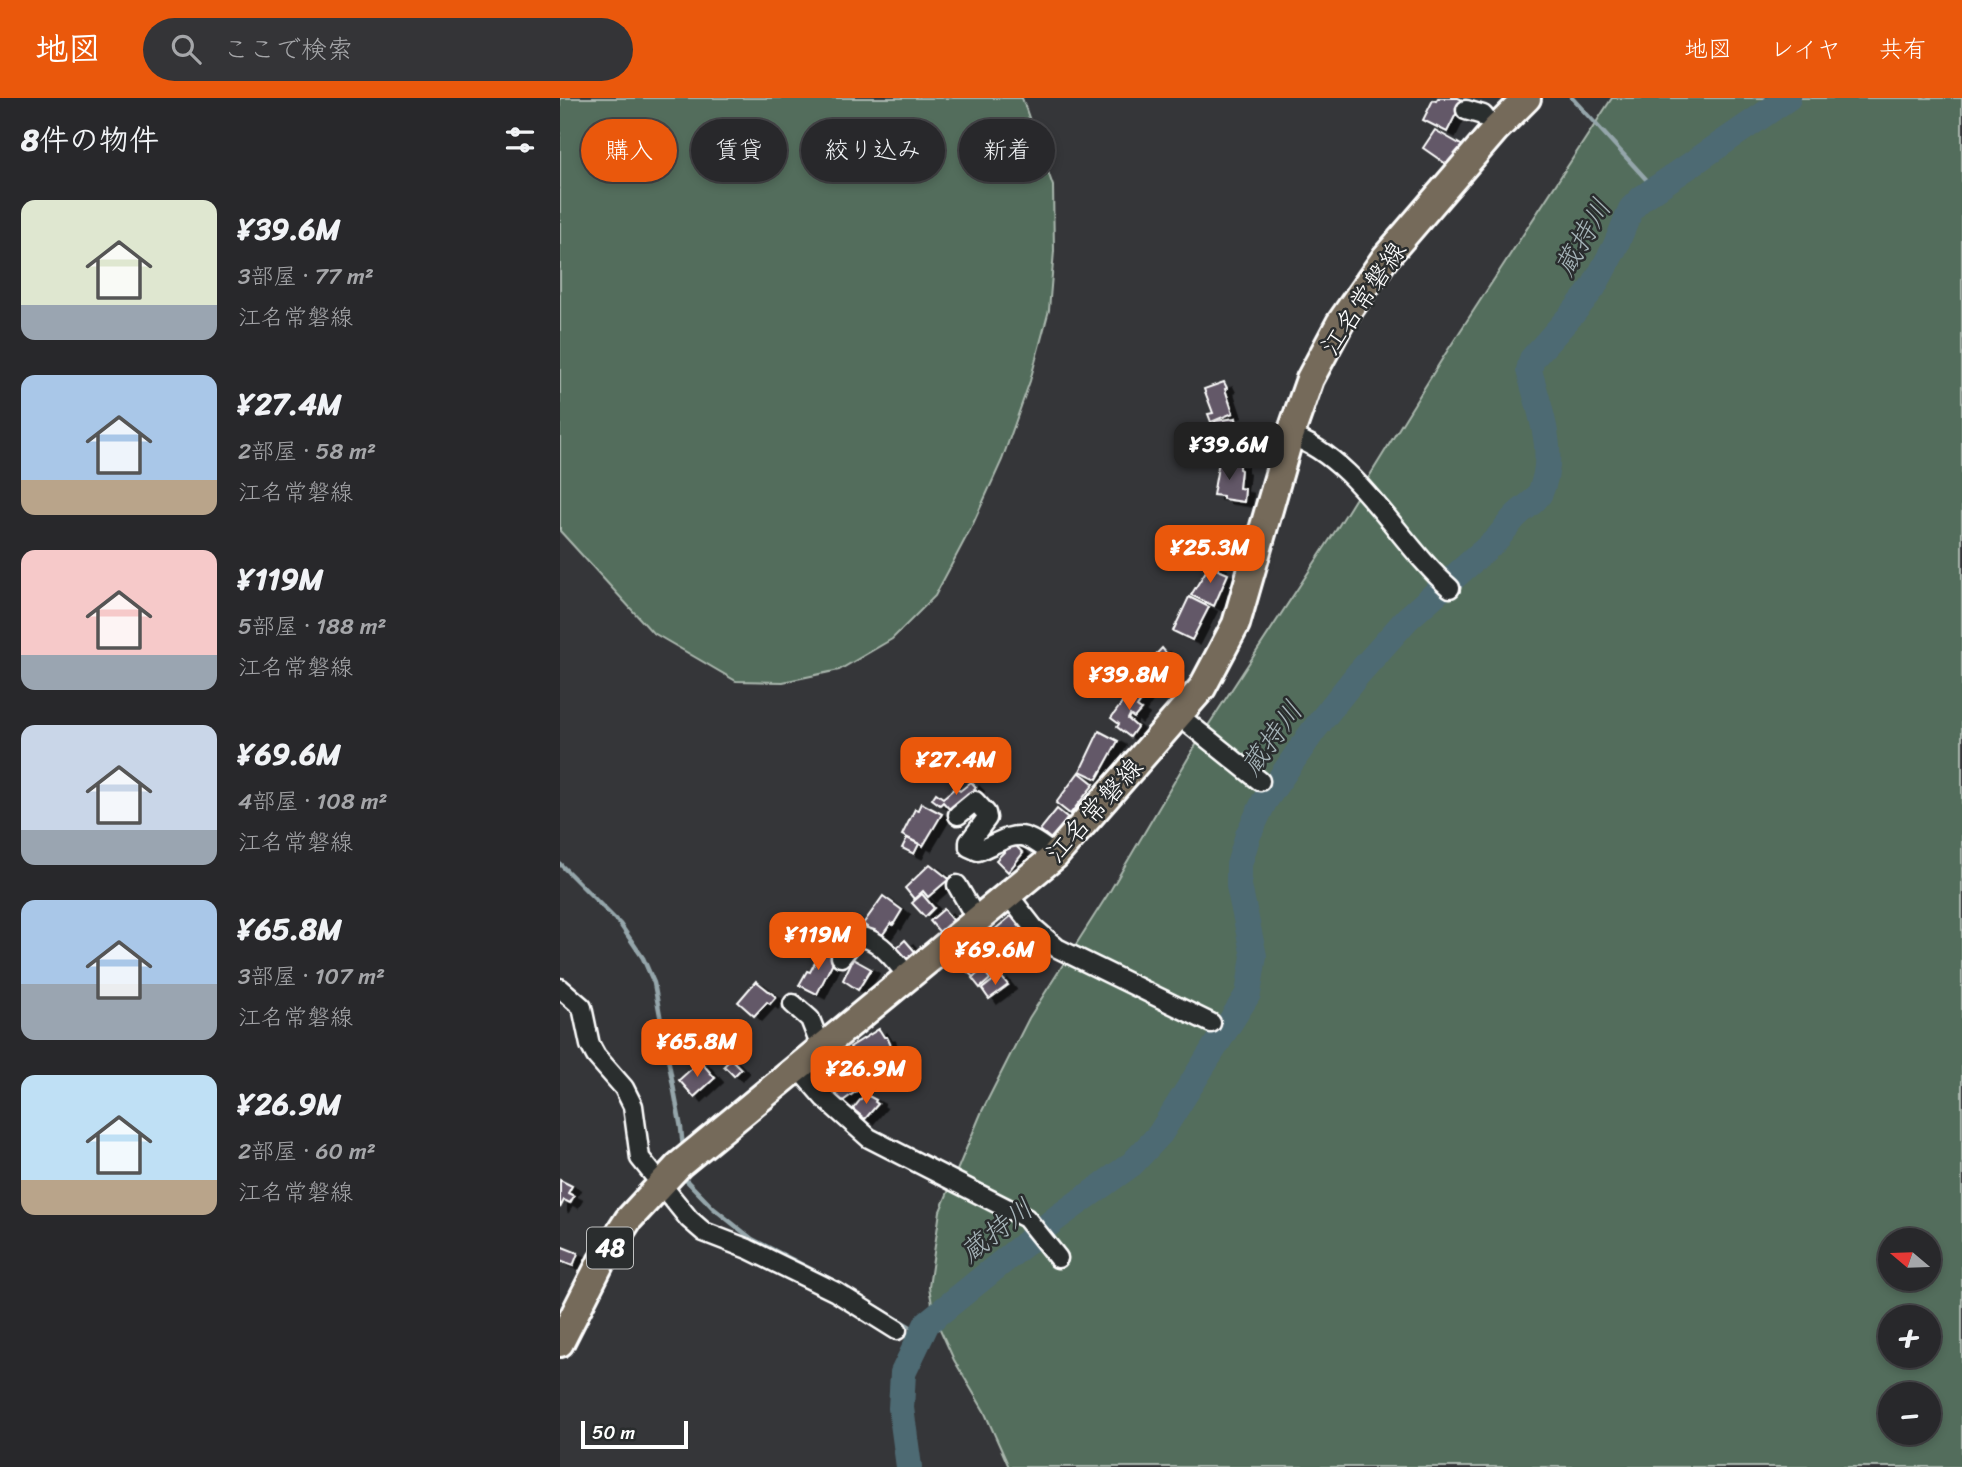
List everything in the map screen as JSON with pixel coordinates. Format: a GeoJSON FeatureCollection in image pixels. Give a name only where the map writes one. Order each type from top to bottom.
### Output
{"type":"FeatureCollection","features":[{"type":"Feature","properties":{"kind":"main road","name":"江名常磐線"},"geometry":{"type":"LineString","coordinates":[[560,1343],[601,1262],[628,1220],[677,1168],[1055,856],[1202,688],[1236,624],[1290,436],[1310,379],[1340,323],[1385,258],[1526,98]]}},
{"type":"Feature","properties":{"kind":"street"},"geometry":{"type":"LineString","coordinates":[[1466,110],[1483,115],[1496,130]]}},
{"type":"Feature","properties":{"kind":"street"},"geometry":{"type":"LineString","coordinates":[[1290,436],[1305,440],[1355,482],[1450,588]]}},
{"type":"Feature","properties":{"kind":"street"},"geometry":{"type":"LineString","coordinates":[[1178,715],[1260,780]]}},
{"type":"Feature","properties":{"kind":"street"},"geometry":{"type":"LineString","coordinates":[[958,815],[975,801],[986,813],[987,818],[969,842],[969,847],[974,850],[1016,834],[1023,834],[1055,856]]}},
{"type":"Feature","properties":{"kind":"street"},"geometry":{"type":"LineString","coordinates":[[957,885],[977,920]]}},
{"type":"Feature","properties":{"kind":"street"},"geometry":{"type":"LineString","coordinates":[[1009,896],[1034,928],[1057,948],[1211,1023]]}},
{"type":"Feature","properties":{"kind":"street"},"geometry":{"type":"LineString","coordinates":[[841,957],[858,937],[863,937],[876,943],[910,978]]}},
{"type":"Feature","properties":{"kind":"street"},"geometry":{"type":"LineString","coordinates":[[560,988],[582,1007],[590,1045],[596,1056],[624,1088],[634,1106],[640,1158],[677,1168],[689,1219],[704,1232],[748,1249],[836,1292],[897,1330]]}},
{"type":"Feature","properties":{"kind":"street"},"geometry":{"type":"LineString","coordinates":[[793,1004],[810,1019],[821,1047]]}},
{"type":"Feature","properties":{"kind":"street"},"geometry":{"type":"LineString","coordinates":[[798,1068],[824,1098],[869,1138],[1026,1218],[1058,1258]]}},
{"type":"Feature","properties":{"kind":"green space"},"geometry":{"type":"Polygon","coordinates":[[[560,98],[1022,98],[1029,119],[959,119],[959,182],[1052,182],[1054,251],[1049,310],[1030,381],[1002,460],[972,526],[935,596],[892,639],[839,670],[783,682],[736,681],[652,632],[560,531],[560,98]]]}},
{"type":"Feature","properties":{"kind":"green space"},"geometry":{"type":"Polygon","coordinates":[[[1612,98],[1962,98],[1962,1467],[1009,1467],[984,1411],[954,1360],[934,1316],[929,1287],[940,1211],[982,1111],[1029,1018],[1110,891],[1200,738],[1336,530],[1444,356],[1612,98]]]}},
{"type":"Feature","properties":{"kind":"building"},"geometry":{"type":"Polygon","coordinates":[[[1433,100],[1463,100],[1447,132],[1423,120],[1433,100]]]}},
{"type":"Feature","properties":{"kind":"building"},"geometry":{"type":"Polygon","coordinates":[[[1435,130],[1463,146],[1449,166],[1423,148],[1435,130]]]}},
{"type":"Feature","properties":{"kind":"building"},"geometry":{"type":"Polygon","coordinates":[[[1224,382],[1233,413],[1211,422],[1208,414],[1213,413],[1204,389],[1224,382]]]}},
{"type":"Feature","properties":{"kind":"building"},"geometry":{"type":"Polygon","coordinates":[[[1236,418],[1240,452],[1219,455],[1215,421],[1236,418]]]}},
{"type":"Feature","properties":{"kind":"building"},"geometry":{"type":"Polygon","coordinates":[[[1219,461],[1239,463],[1239,488],[1245,489],[1244,502],[1213,495],[1219,461]]]}},
{"type":"Feature","properties":{"kind":"building"},"geometry":{"type":"Polygon","coordinates":[[[1211,563],[1228,574],[1214,606],[1191,595],[1211,563]]]}},
{"type":"Feature","properties":{"kind":"building"},"geometry":{"type":"Polygon","coordinates":[[[1189,597],[1209,607],[1192,640],[1173,631],[1189,597]]]}},
{"type":"Feature","properties":{"kind":"building"},"geometry":{"type":"Polygon","coordinates":[[[1162,648],[1176,665],[1157,681],[1145,666],[1162,648]]]}},
{"type":"Feature","properties":{"kind":"building"},"geometry":{"type":"Polygon","coordinates":[[[1167,673],[1179,686],[1167,698],[1155,685],[1167,673]]]}},
{"type":"Feature","properties":{"kind":"building"},"geometry":{"type":"Polygon","coordinates":[[[1134,687],[1145,695],[1137,707],[1141,710],[1134,718],[1130,715],[1128,719],[1137,727],[1130,737],[1117,727],[1119,724],[1111,718],[1134,687]]]}},
{"type":"Feature","properties":{"kind":"building"},"geometry":{"type":"Polygon","coordinates":[[[1099,731],[1118,741],[1097,779],[1080,771],[1099,731]]]}},
{"type":"Feature","properties":{"kind":"building"},"geometry":{"type":"Polygon","coordinates":[[[1079,772],[1094,784],[1070,814],[1056,803],[1079,772]]]}},
{"type":"Feature","properties":{"kind":"building"},"geometry":{"type":"Polygon","coordinates":[[[971,782],[977,792],[953,813],[943,802],[940,805],[932,799],[936,793],[943,798],[956,787],[960,791],[971,782]]]}},
{"type":"Feature","properties":{"kind":"building"},"geometry":{"type":"Polygon","coordinates":[[[921,803],[942,814],[923,846],[902,835],[921,803]]]}},
{"type":"Feature","properties":{"kind":"building"},"geometry":{"type":"Polygon","coordinates":[[[1057,809],[1068,818],[1051,839],[1040,830],[1057,809]]]}},
{"type":"Feature","properties":{"kind":"building"},"geometry":{"type":"Polygon","coordinates":[[[907,838],[919,844],[914,854],[902,848],[907,838]]]}},
{"type":"Feature","properties":{"kind":"building"},"geometry":{"type":"Polygon","coordinates":[[[1013,843],[1023,853],[1008,872],[996,860],[1013,843]]]}},
{"type":"Feature","properties":{"kind":"building"},"geometry":{"type":"Polygon","coordinates":[[[930,864],[949,879],[928,897],[923,891],[914,899],[905,888],[930,864]]]}},
{"type":"Feature","properties":{"kind":"building"},"geometry":{"type":"Polygon","coordinates":[[[922,894],[934,908],[925,917],[912,903],[922,894]]]}},
{"type":"Feature","properties":{"kind":"building"},"geometry":{"type":"Polygon","coordinates":[[[883,896],[902,910],[893,925],[891,923],[881,937],[863,924],[883,896]]]}},
{"type":"Feature","properties":{"kind":"building"},"geometry":{"type":"Polygon","coordinates":[[[944,909],[956,924],[943,936],[930,921],[944,909]]]}},
{"type":"Feature","properties":{"kind":"building"},"geometry":{"type":"Polygon","coordinates":[[[1011,916],[1025,938],[985,971],[983,969],[973,977],[955,960],[976,942],[980,948],[996,934],[993,931],[1011,916]]]}},
{"type":"Feature","properties":{"kind":"building"},"geometry":{"type":"Polygon","coordinates":[[[830,936],[844,942],[840,953],[826,947],[830,936]]]}},
{"type":"Feature","properties":{"kind":"building"},"geometry":{"type":"Polygon","coordinates":[[[905,940],[917,954],[904,965],[892,952],[905,940]]]}},
{"type":"Feature","properties":{"kind":"building"},"geometry":{"type":"Polygon","coordinates":[[[822,949],[836,956],[817,994],[799,985],[807,971],[810,972],[822,949]]]}},
{"type":"Feature","properties":{"kind":"building"},"geometry":{"type":"Polygon","coordinates":[[[853,959],[871,969],[858,990],[843,980],[853,959]]]}},
{"type":"Feature","properties":{"kind":"building"},"geometry":{"type":"Polygon","coordinates":[[[983,970],[990,979],[980,988],[972,978],[983,970]]]}},
{"type":"Feature","properties":{"kind":"building"},"geometry":{"type":"Polygon","coordinates":[[[1000,975],[1008,985],[989,999],[982,989],[1000,975]]]}},
{"type":"Feature","properties":{"kind":"building"},"geometry":{"type":"Polygon","coordinates":[[[756,981],[776,997],[754,1016],[738,1002],[756,981]]]}},
{"type":"Feature","properties":{"kind":"building"},"geometry":{"type":"Polygon","coordinates":[[[879,1029],[884,1037],[887,1037],[893,1050],[864,1068],[850,1047],[879,1029]]]}},
{"type":"Feature","properties":{"kind":"building"},"geometry":{"type":"Polygon","coordinates":[[[731,1059],[741,1069],[734,1076],[724,1066],[731,1059]]]}},
{"type":"Feature","properties":{"kind":"building"},"geometry":{"type":"Polygon","coordinates":[[[837,1060],[858,1090],[840,1103],[818,1073],[837,1060]]]}},
{"type":"Feature","properties":{"kind":"building"},"geometry":{"type":"Polygon","coordinates":[[[700,1061],[715,1078],[694,1097],[679,1080],[700,1061]]]}},
{"type":"Feature","properties":{"kind":"building"},"geometry":{"type":"Polygon","coordinates":[[[865,1094],[878,1104],[865,1119],[853,1109],[865,1094]]]}},
{"type":"Feature","properties":{"kind":"building"},"geometry":{"type":"Polygon","coordinates":[[[560,1180],[572,1186],[568,1193],[574,1196],[570,1203],[564,1200],[560,1208],[560,1180]]]}},
{"type":"Feature","properties":{"kind":"building"},"geometry":{"type":"Polygon","coordinates":[[[560,1246],[578,1253],[573,1266],[560,1261],[560,1246]]]}},
{"type":"Feature","properties":{"kind":"waterway"},"geometry":{"type":"LineString","coordinates":[[1572,98],[1655,189]]}},
{"type":"Feature","properties":{"kind":"waterway","name":"蔵持川"},"geometry":{"type":"LineString","coordinates":[[909,1467],[901,1408],[903,1373],[927,1323],[1058,1217],[1132,1164],[1160,1134],[1248,994],[1254,956],[1239,886],[1239,865],[1248,835],[1264,802],[1313,731],[1358,674],[1407,619],[1496,540],[1540,493],[1545,478],[1547,447],[1542,416],[1529,370],[1532,359],[1593,288],[1631,209],[1642,198],[1788,98]]}},
{"type":"Feature","properties":{"kind":"waterway"},"geometry":{"type":"LineString","coordinates":[[560,864],[620,924],[643,958],[654,983],[683,1148]]}},
{"type":"Feature","properties":{"kind":"waterway"},"geometry":{"type":"LineString","coordinates":[[684,1174],[684,1178],[713,1208],[752,1239],[834,1281]]}},
{"type":"Feature","properties":{"kind":"waterway"},"geometry":{"type":"LineString","coordinates":[[877,1307],[922,1334]]}}]}
